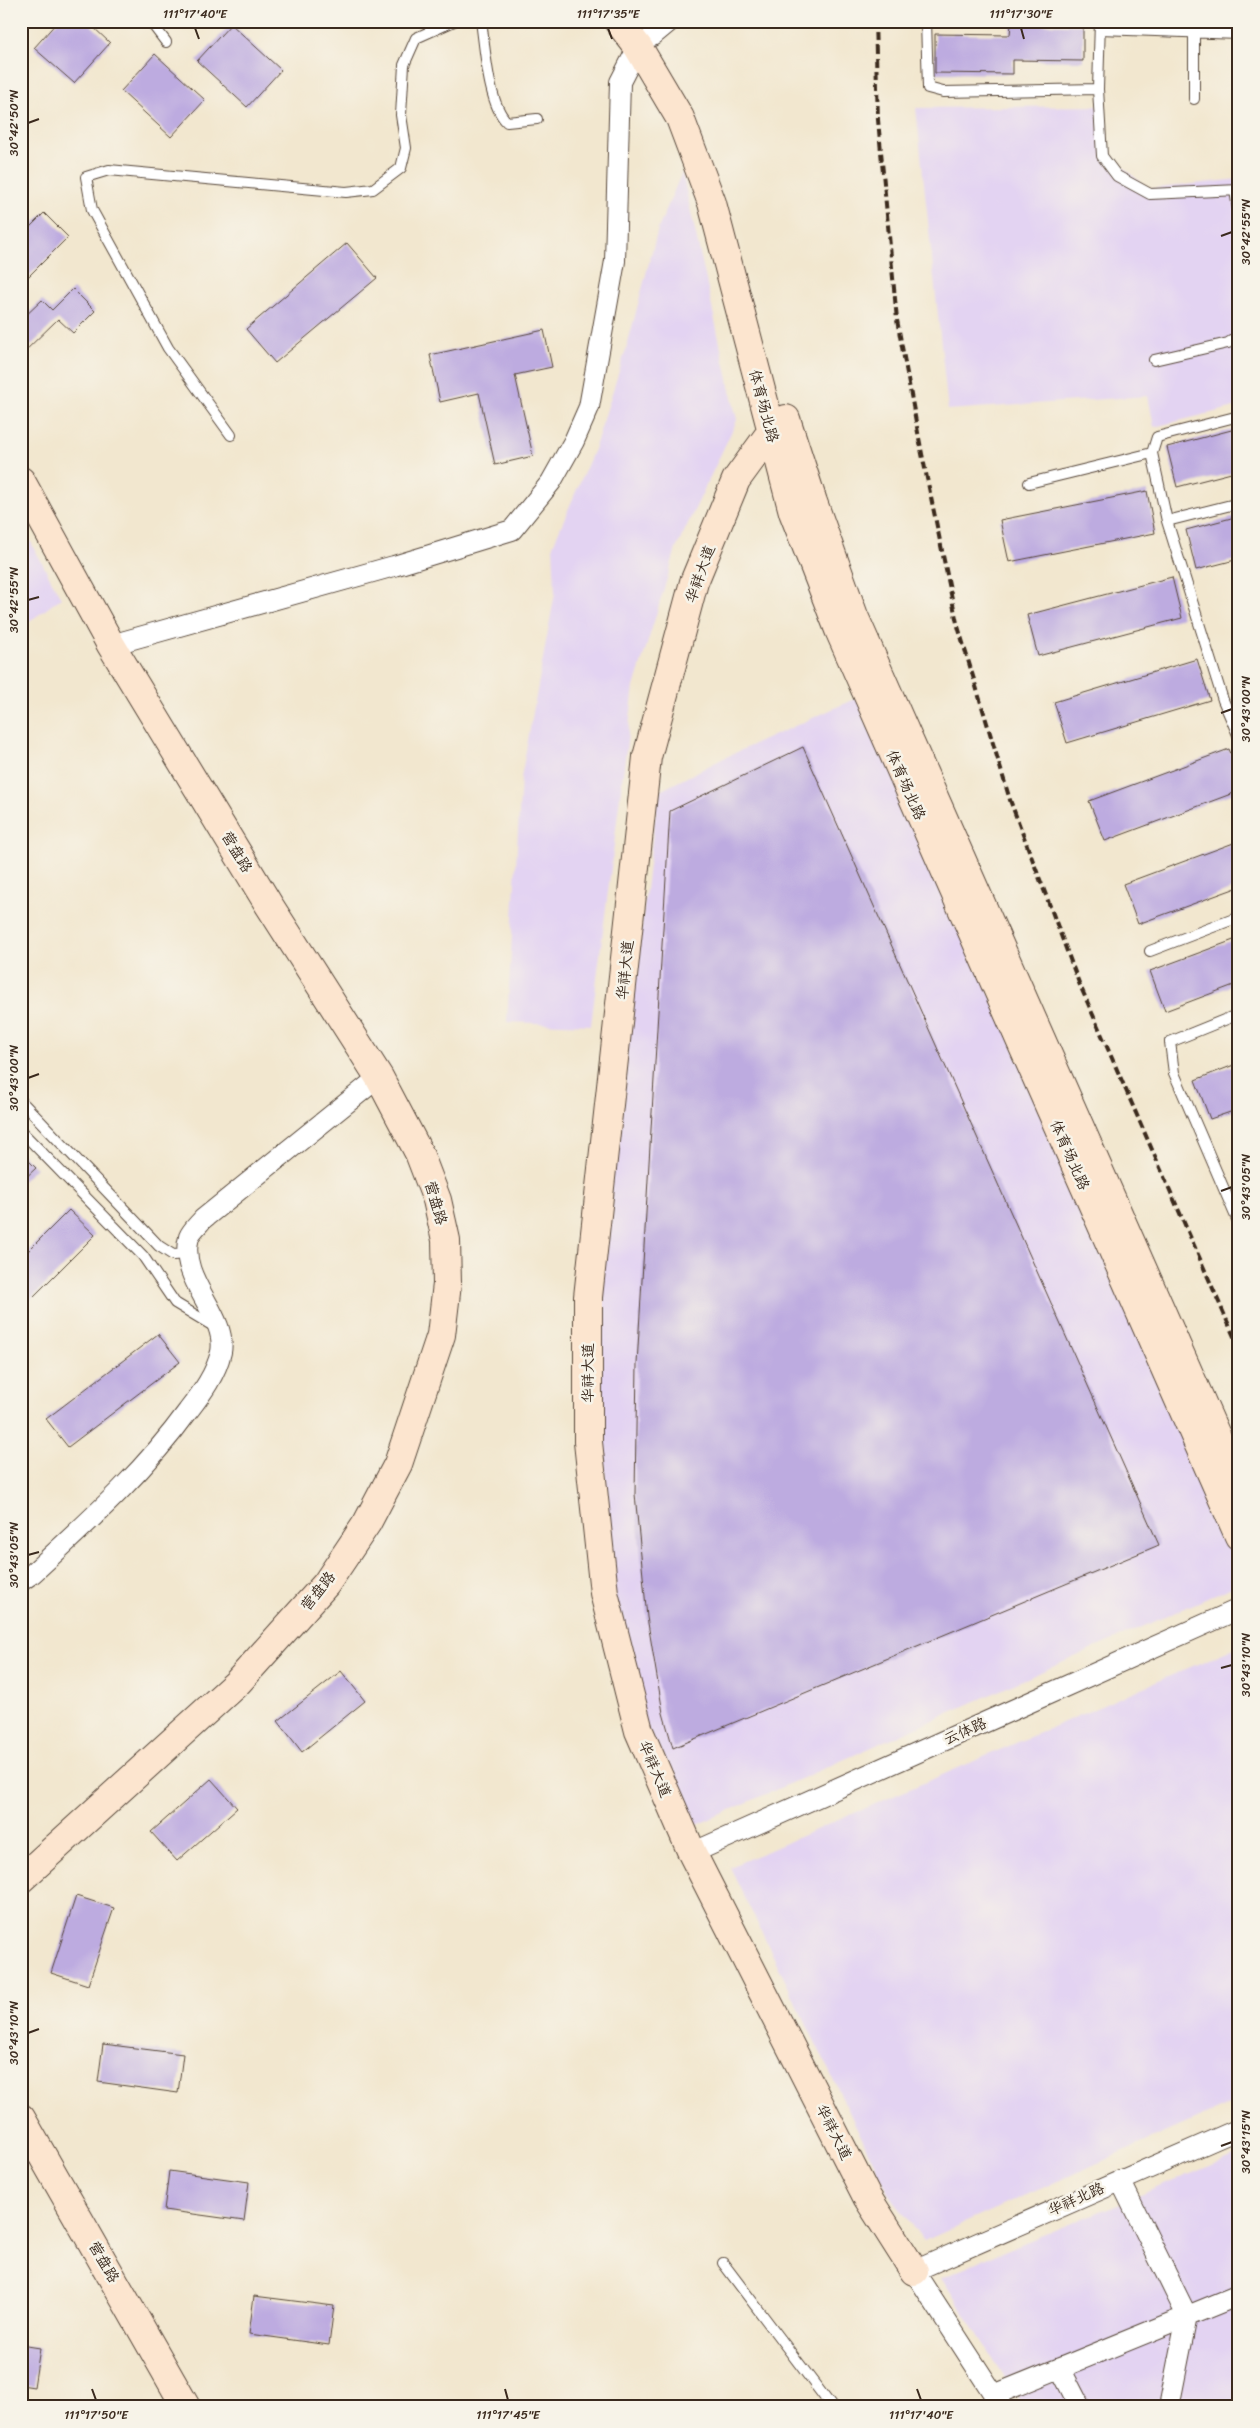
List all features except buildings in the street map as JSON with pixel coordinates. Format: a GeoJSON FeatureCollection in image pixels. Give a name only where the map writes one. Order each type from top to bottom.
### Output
{"type":"FeatureCollection","features":[{"type":"Feature","properties":{"kind":"street","name":"体育场北路"},"geometry":{"type":"LineString","coordinates":[[618,21],[650,31],[694,108],[725,190],[787,424],[854,616],[1239,1487]]}},
{"type":"Feature","properties":{"kind":"street","name":"体育场北路"},"geometry":{"type":"LineString","coordinates":[[650,31],[712,203],[793,512],[866,695],[1239,1536]]}},
{"type":"Feature","properties":{"kind":"street"},"geometry":{"type":"LineString","coordinates":[[111,645],[394,566],[512,530],[551,482],[574,441],[589,407],[615,261],[620,82],[650,31]]}},
{"type":"Feature","properties":{"kind":"street","name":"华祥大道"},"geometry":{"type":"LineString","coordinates":[[771,432],[736,480],[694,582],[647,757],[588,1297],[588,1442],[604,1593],[639,1731],[692,1853],[867,2197],[914,2271]]}},
{"type":"Feature","properties":{"kind":"street","name":"营盘路"},"geometry":{"type":"LineString","coordinates":[[21,481],[111,645],[269,905],[379,1077],[419,1152],[437,1200],[446,1240],[447,1284],[441,1335],[398,1464],[367,1523],[326,1584],[238,1682],[21,1879]]}},
{"type":"Feature","properties":{"kind":"street"},"geometry":{"type":"LineString","coordinates":[[21,1581],[33,1573],[101,1510],[168,1439],[209,1383],[221,1351],[221,1330],[203,1299],[188,1254],[190,1236],[203,1219],[379,1077]]}},
{"type":"Feature","properties":{"kind":"street","name":"云体路"},"geometry":{"type":"LineString","coordinates":[[692,1853],[1239,1609]]}},
{"type":"Feature","properties":{"kind":"street","name":"营盘路"},"geometry":{"type":"LineString","coordinates":[[21,2118],[186,2407]]}},
{"type":"Feature","properties":{"kind":"street","name":"华祥北路"},"geometry":{"type":"LineString","coordinates":[[914,2271],[1239,2128]]}},
{"type":"Feature","properties":{"kind":"street"},"geometry":{"type":"LineString","coordinates":[[1120,2180],[1187,2316],[1170,2407]]}},
{"type":"Feature","properties":{"kind":"street"},"geometry":{"type":"LineString","coordinates":[[914,2271],[998,2401],[1060,2368],[1239,2294]]}},
{"type":"Feature","properties":{"kind":"street"},"geometry":{"type":"LineString","coordinates":[[1060,2368],[1080,2407]]}},
{"type":"Feature","properties":{"kind":"lane"},"geometry":{"type":"LineString","coordinates":[[150,21],[166,42]]}},
{"type":"Feature","properties":{"kind":"lane"},"geometry":{"type":"LineString","coordinates":[[231,435],[168,348],[92,210],[86,177],[109,170],[346,192],[373,189],[401,168],[406,148],[400,115],[404,66],[416,38],[454,21]]}},
{"type":"Feature","properties":{"kind":"lane"},"geometry":{"type":"LineString","coordinates":[[480,21],[500,116],[507,122],[537,118]]}},
{"type":"Feature","properties":{"kind":"lane"},"geometry":{"type":"LineString","coordinates":[[926,21],[928,88],[943,92],[1098,89]]}},
{"type":"Feature","properties":{"kind":"lane"},"geometry":{"type":"LineString","coordinates":[[1239,34],[1194,33],[1100,25],[1098,89],[1102,156],[1117,176],[1150,194],[1237,190],[1239,216]]}},
{"type":"Feature","properties":{"kind":"lane"},"geometry":{"type":"LineString","coordinates":[[1194,33],[1194,98]]}},
{"type":"Feature","properties":{"kind":"lane"},"geometry":{"type":"LineString","coordinates":[[1154,360],[1228,342],[1239,336]]}},
{"type":"Feature","properties":{"kind":"lane"},"geometry":{"type":"LineString","coordinates":[[1239,416],[1158,437],[1152,453],[1166,521],[1224,700],[1239,737]]}},
{"type":"Feature","properties":{"kind":"lane"},"geometry":{"type":"LineString","coordinates":[[1029,482],[1152,453]]}},
{"type":"Feature","properties":{"kind":"lane"},"geometry":{"type":"LineString","coordinates":[[1166,521],[1239,503]]}},
{"type":"Feature","properties":{"kind":"lane"},"geometry":{"type":"LineString","coordinates":[[1150,951],[1239,917]]}},
{"type":"Feature","properties":{"kind":"lane"},"geometry":{"type":"LineString","coordinates":[[1239,1014],[1170,1042],[1174,1073],[1239,1224]]}},
{"type":"Feature","properties":{"kind":"lane"},"geometry":{"type":"LineString","coordinates":[[21,1101],[160,1246],[173,1255],[188,1254]]}},
{"type":"Feature","properties":{"kind":"lane"},"geometry":{"type":"LineString","coordinates":[[21,1131],[143,1256],[175,1303],[221,1330]]}},
{"type":"Feature","properties":{"kind":"lane"},"geometry":{"type":"LineString","coordinates":[[723,2263],[832,2407]]}},
{"type":"Feature","properties":{"kind":"shaded area"},"geometry":{"type":"Polygon","coordinates":[[[1104,106],[1106,152],[1148,189],[1239,179],[1239,406],[1154,427],[1148,396],[948,410],[916,108],[1104,106]]]}},
{"type":"Feature","properties":{"kind":"shaded area"},"geometry":{"type":"Polygon","coordinates":[[[682,172],[737,420],[676,549],[634,687],[591,1025],[507,1022],[521,778],[555,593],[553,545],[595,447],[627,346],[658,229],[682,172]]]}},
{"type":"Feature","properties":{"kind":"shaded area"},"geometry":{"type":"Polygon","coordinates":[[[21,524],[61,598],[21,628],[21,524]]]}},
{"type":"Feature","properties":{"kind":"shaded area"},"geometry":{"type":"Polygon","coordinates":[[[859,697],[1239,1559],[1239,1584],[692,1827],[644,1728],[611,1592],[596,1299],[658,792],[724,758],[859,697]]]}},
{"type":"Feature","properties":{"kind":"shaded area"},"geometry":{"type":"Polygon","coordinates":[[[1239,1646],[1239,2100],[924,2241],[889,2194],[730,1867],[1239,1646]]]}},
{"type":"Feature","properties":{"kind":"shaded area"},"geometry":{"type":"Polygon","coordinates":[[[1239,2154],[1239,2407],[1024,2407],[941,2277],[1239,2154]]]}},
{"type":"Feature","properties":{"kind":"railway"},"geometry":{"type":"LineString","coordinates":[[875,21],[878,120],[897,320],[922,454],[957,623],[1010,800],[1079,983],[1239,1348]]}}]}
